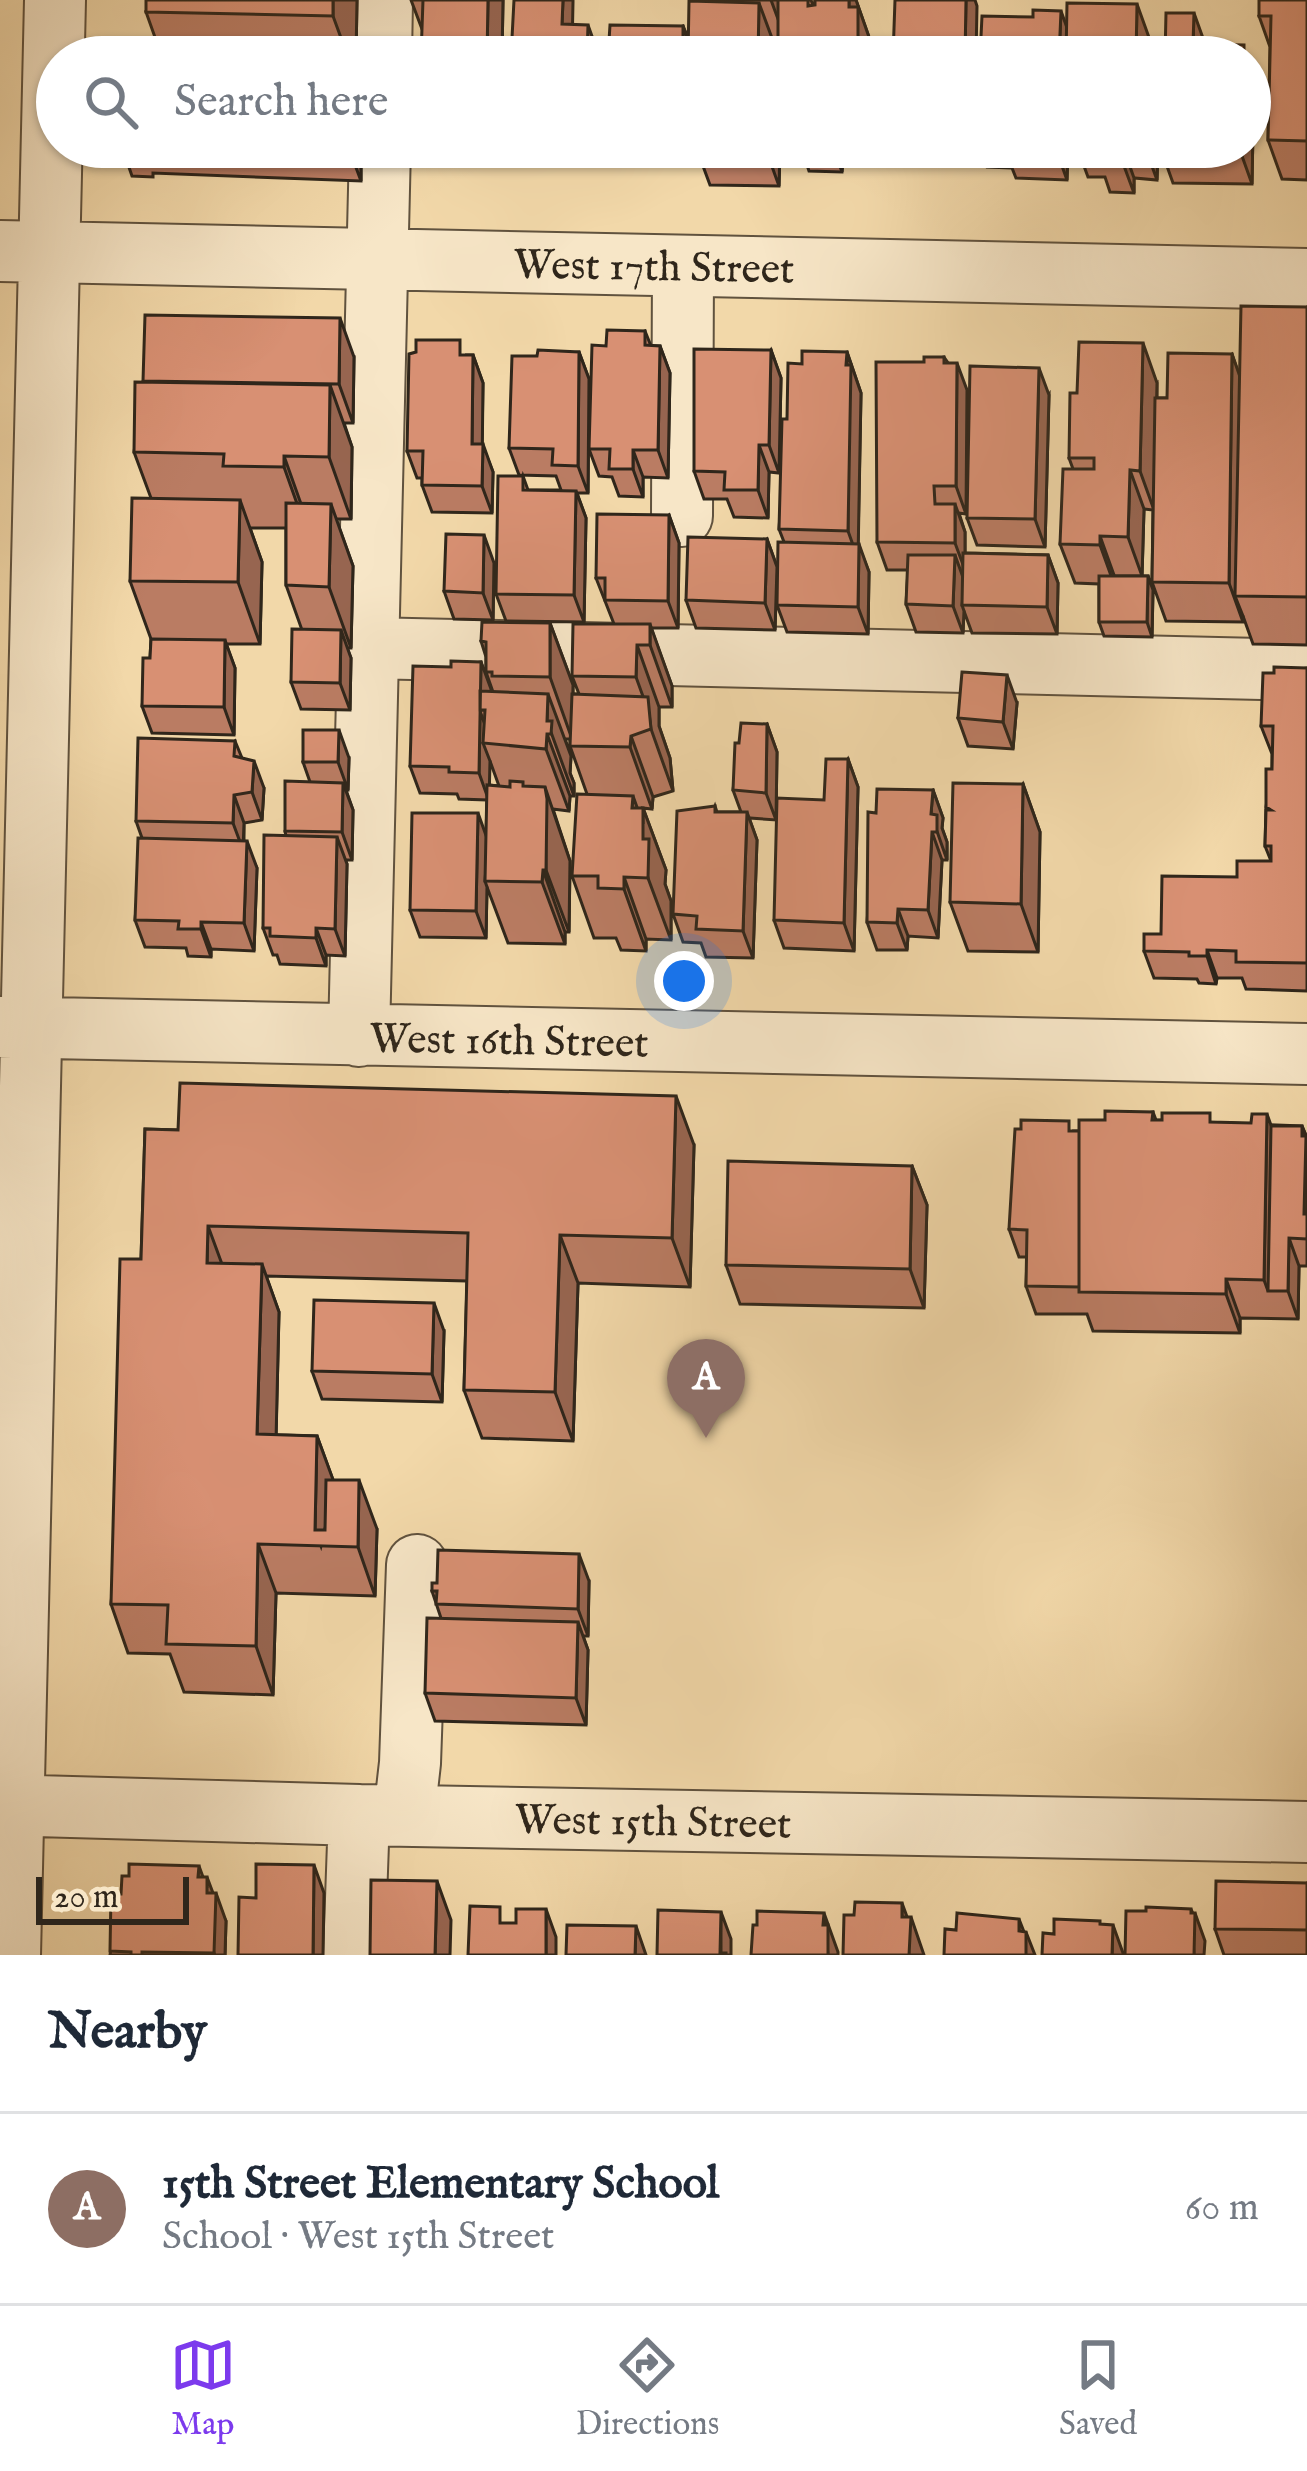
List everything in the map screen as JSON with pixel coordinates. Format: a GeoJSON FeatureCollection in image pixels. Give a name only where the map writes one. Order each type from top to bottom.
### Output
{"type":"FeatureCollection","features":[{"type":"Feature","properties":{"kind":"street"},"geometry":{"type":"LineString","coordinates":[[51,36],[55,0]]}},
{"type":"Feature","properties":{"kind":"street"},"geometry":{"type":"LineString","coordinates":[[382,0],[382,36]]}},
{"type":"Feature","properties":{"kind":"street"},"geometry":{"type":"LineString","coordinates":[[10,1955],[6,1805],[25,252],[36,160]]}},
{"type":"Feature","properties":{"kind":"street"},"geometry":{"type":"LineString","coordinates":[[359,1036],[380,168]]}},
{"type":"Feature","properties":{"kind":"street","name":"West 17th Street"},"geometry":{"type":"LineString","coordinates":[[25,252],[1307,279]]}},
{"type":"Feature","properties":{"kind":"street"},"geometry":{"type":"LineString","coordinates":[[682,266],[682,516]]}},
{"type":"Feature","properties":{"kind":"street"},"geometry":{"type":"LineString","coordinates":[[368,648],[1307,670]]}},
{"type":"Feature","properties":{"kind":"street","name":"West 16th Street"},"geometry":{"type":"LineString","coordinates":[[16,1027],[1307,1054]]}},
{"type":"Feature","properties":{"kind":"street"},"geometry":{"type":"LineString","coordinates":[[354,1955],[381,1816],[417,1565]]}},
{"type":"Feature","properties":{"kind":"street","name":"West 15th Street"},"geometry":{"type":"LineString","coordinates":[[6,1805],[1307,1832]]}},
{"type":"Feature","properties":{"kind":"building"},"geometry":{"type":"Polygon","coordinates":[[[146,0],[333,0],[333,16],[146,12],[146,0]]]}},
{"type":"Feature","properties":{"kind":"building"},"geometry":{"type":"Polygon","coordinates":[[[423,0],[488,0],[487,36],[422,36],[423,0]]]}},
{"type":"Feature","properties":{"kind":"building"},"geometry":{"type":"Polygon","coordinates":[[[514,0],[563,0],[562,24],[588,25],[588,36],[512,36],[514,0]]]}},
{"type":"Feature","properties":{"kind":"building"},"geometry":{"type":"Polygon","coordinates":[[[778,0],[808,0],[808,6],[815,5],[815,0],[849,0],[849,7],[858,7],[858,36],[778,36],[778,0]]]}},
{"type":"Feature","properties":{"kind":"building"},"geometry":{"type":"Polygon","coordinates":[[[895,0],[966,0],[965,36],[894,36],[895,0]]]}},
{"type":"Feature","properties":{"kind":"building"},"geometry":{"type":"Polygon","coordinates":[[[1259,0],[1307,0],[1307,141],[1271,140],[1271,16],[1259,16],[1259,0]]]}},
{"type":"Feature","properties":{"kind":"building"},"geometry":{"type":"Polygon","coordinates":[[[689,1],[759,3],[758,36],[688,36],[689,1]]]}},
{"type":"Feature","properties":{"kind":"building"},"geometry":{"type":"Polygon","coordinates":[[[1067,3],[1137,4],[1136,36],[1066,36],[1067,3]]]}},
{"type":"Feature","properties":{"kind":"building"},"geometry":{"type":"Polygon","coordinates":[[[1033,10],[1061,11],[1060,36],[981,36],[982,16],[1033,17],[1033,10]]]}},
{"type":"Feature","properties":{"kind":"building"},"geometry":{"type":"Polygon","coordinates":[[[1166,13],[1194,13],[1193,36],[1165,36],[1166,13]]]}},
{"type":"Feature","properties":{"kind":"building"},"geometry":{"type":"Polygon","coordinates":[[[610,25],[683,26],[683,36],[609,36],[610,25]]]}},
{"type":"Feature","properties":{"kind":"building"},"geometry":{"type":"Polygon","coordinates":[[[1241,306],[1307,307],[1307,597],[1235,596],[1241,306]]]}},
{"type":"Feature","properties":{"kind":"building"},"geometry":{"type":"Polygon","coordinates":[[[145,315],[340,318],[339,384],[143,381],[145,315]]]}},
{"type":"Feature","properties":{"kind":"building"},"geometry":{"type":"Polygon","coordinates":[[[607,330],[645,331],[645,345],[660,346],[658,450],[633,450],[633,469],[609,469],[610,449],[589,449],[592,345],[606,346],[607,330]]]}},
{"type":"Feature","properties":{"kind":"building"},"geometry":{"type":"Polygon","coordinates":[[[416,340],[460,340],[460,355],[473,355],[472,444],[483,444],[482,486],[422,485],[423,451],[407,451],[409,354],[416,352],[416,340]]]}},
{"type":"Feature","properties":{"kind":"building"},"geometry":{"type":"Polygon","coordinates":[[[1079,342],[1143,343],[1140,471],[1130,470],[1128,537],[1100,536],[1100,545],[1060,544],[1063,469],[1094,469],[1094,458],[1069,458],[1070,393],[1077,393],[1079,342]]]}},
{"type":"Feature","properties":{"kind":"building"},"geometry":{"type":"Polygon","coordinates":[[[694,349],[771,350],[769,445],[759,445],[758,490],[724,490],[725,472],[694,471],[694,349]]]}},
{"type":"Feature","properties":{"kind":"building"},"geometry":{"type":"Polygon","coordinates":[[[538,350],[579,352],[578,466],[552,465],[553,449],[509,448],[512,356],[537,356],[538,350]]]}},
{"type":"Feature","properties":{"kind":"building"},"geometry":{"type":"Polygon","coordinates":[[[802,351],[847,352],[846,365],[851,365],[848,531],[779,529],[788,363],[802,364],[802,351]]]}},
{"type":"Feature","properties":{"kind":"building"},"geometry":{"type":"Polygon","coordinates":[[[1168,353],[1232,354],[1229,583],[1152,582],[1155,398],[1167,398],[1168,353]]]}},
{"type":"Feature","properties":{"kind":"building"},"geometry":{"type":"Polygon","coordinates":[[[924,357],[957,363],[956,486],[934,486],[935,504],[955,504],[955,543],[877,542],[876,362],[924,362],[924,357]]]}},
{"type":"Feature","properties":{"kind":"building"},"geometry":{"type":"Polygon","coordinates":[[[970,366],[1039,368],[1035,519],[967,518],[970,366]]]}},
{"type":"Feature","properties":{"kind":"building"},"geometry":{"type":"Polygon","coordinates":[[[135,382],[330,385],[329,457],[284,456],[284,467],[223,466],[224,454],[134,452],[135,382]]]}},
{"type":"Feature","properties":{"kind":"building"},"geometry":{"type":"Polygon","coordinates":[[[498,476],[523,476],[523,490],[576,491],[574,595],[496,594],[498,476]]]}},
{"type":"Feature","properties":{"kind":"building"},"geometry":{"type":"Polygon","coordinates":[[[132,498],[240,500],[238,582],[130,581],[132,498]]]}},
{"type":"Feature","properties":{"kind":"building"},"geometry":{"type":"Polygon","coordinates":[[[286,503],[331,504],[329,587],[286,585],[286,503]]]}},
{"type":"Feature","properties":{"kind":"building"},"geometry":{"type":"Polygon","coordinates":[[[597,514],[669,515],[668,601],[605,600],[605,578],[596,578],[597,514]]]}},
{"type":"Feature","properties":{"kind":"building"},"geometry":{"type":"Polygon","coordinates":[[[446,534],[484,535],[483,593],[444,591],[446,534]]]}},
{"type":"Feature","properties":{"kind":"building"},"geometry":{"type":"Polygon","coordinates":[[[688,537],[767,539],[765,603],[686,600],[688,537]]]}},
{"type":"Feature","properties":{"kind":"building"},"geometry":{"type":"Polygon","coordinates":[[[778,542],[859,544],[858,607],[777,605],[778,542]]]}},
{"type":"Feature","properties":{"kind":"building"},"geometry":{"type":"Polygon","coordinates":[[[963,553],[1048,555],[1047,607],[962,605],[963,553]]]}},
{"type":"Feature","properties":{"kind":"building"},"geometry":{"type":"Polygon","coordinates":[[[908,555],[955,555],[953,606],[906,604],[908,555]]]}},
{"type":"Feature","properties":{"kind":"building"},"geometry":{"type":"Polygon","coordinates":[[[1099,576],[1148,576],[1147,622],[1099,622],[1099,576]]]}},
{"type":"Feature","properties":{"kind":"building"},"geometry":{"type":"Polygon","coordinates":[[[482,622],[550,623],[550,677],[486,672],[482,622]]]}},
{"type":"Feature","properties":{"kind":"building"},"geometry":{"type":"Polygon","coordinates":[[[573,624],[650,624],[650,645],[637,645],[636,677],[572,676],[573,624]]]}},
{"type":"Feature","properties":{"kind":"building"},"geometry":{"type":"Polygon","coordinates":[[[292,629],[341,630],[340,683],[291,682],[292,629]]]}},
{"type":"Feature","properties":{"kind":"building"},"geometry":{"type":"Polygon","coordinates":[[[151,639],[225,640],[224,707],[142,706],[143,658],[150,658],[151,639]]]}},
{"type":"Feature","properties":{"kind":"building"},"geometry":{"type":"Polygon","coordinates":[[[451,661],[481,662],[479,773],[410,766],[413,666],[451,667],[451,661]]]}},
{"type":"Feature","properties":{"kind":"building"},"geometry":{"type":"Polygon","coordinates":[[[1274,667],[1307,668],[1307,963],[1236,962],[1236,951],[1207,950],[1207,956],[1189,956],[1189,952],[1144,951],[1144,934],[1161,934],[1162,876],[1237,877],[1237,861],[1271,861],[1271,846],[1265,846],[1266,810],[1271,810],[1266,807],[1266,769],[1272,769],[1273,726],[1261,726],[1263,673],[1274,673],[1274,667]]]}},
{"type":"Feature","properties":{"kind":"building"},"geometry":{"type":"Polygon","coordinates":[[[962,672],[1007,675],[1003,722],[958,718],[962,672]]]}},
{"type":"Feature","properties":{"kind":"building"},"geometry":{"type":"Polygon","coordinates":[[[480,691],[548,694],[547,721],[552,721],[546,749],[483,743],[485,710],[480,710],[480,691]]]}},
{"type":"Feature","properties":{"kind":"building"},"geometry":{"type":"Polygon","coordinates":[[[572,694],[648,697],[651,729],[631,736],[630,747],[570,746],[572,694]]]}},
{"type":"Feature","properties":{"kind":"building"},"geometry":{"type":"Polygon","coordinates":[[[741,723],[767,724],[766,793],[733,790],[741,723]]]}},
{"type":"Feature","properties":{"kind":"building"},"geometry":{"type":"Polygon","coordinates":[[[303,730],[339,730],[338,762],[303,762],[303,730]]]}},
{"type":"Feature","properties":{"kind":"building"},"geometry":{"type":"Polygon","coordinates":[[[138,738],[235,741],[234,756],[254,761],[252,792],[234,795],[233,823],[136,821],[138,738]]]}},
{"type":"Feature","properties":{"kind":"building"},"geometry":{"type":"Polygon","coordinates":[[[826,759],[848,759],[844,923],[774,920],[777,798],[824,800],[826,759]]]}},
{"type":"Feature","properties":{"kind":"building"},"geometry":{"type":"Polygon","coordinates":[[[285,781],[343,783],[342,832],[285,831],[285,781]]]}},
{"type":"Feature","properties":{"kind":"building"},"geometry":{"type":"Polygon","coordinates":[[[510,781],[545,787],[546,870],[542,882],[485,881],[487,785],[510,787],[510,781]]]}},
{"type":"Feature","properties":{"kind":"building"},"geometry":{"type":"Polygon","coordinates":[[[953,783],[1023,784],[1021,904],[950,902],[953,783]]]}},
{"type":"Feature","properties":{"kind":"building"},"geometry":{"type":"Polygon","coordinates":[[[877,789],[933,790],[931,814],[937,815],[928,910],[898,909],[897,923],[867,922],[868,812],[876,813],[877,789]]]}},
{"type":"Feature","properties":{"kind":"building"},"geometry":{"type":"Polygon","coordinates":[[[577,794],[633,796],[632,808],[643,808],[643,839],[649,839],[648,878],[624,877],[624,889],[598,888],[598,876],[572,876],[577,794]]]}},
{"type":"Feature","properties":{"kind":"building"},"geometry":{"type":"Polygon","coordinates":[[[715,806],[715,812],[747,812],[743,931],[696,929],[697,916],[673,914],[677,811],[715,806]]]}},
{"type":"Feature","properties":{"kind":"building"},"geometry":{"type":"Polygon","coordinates":[[[412,813],[478,813],[476,911],[410,910],[412,813]]]}},
{"type":"Feature","properties":{"kind":"building"},"geometry":{"type":"Polygon","coordinates":[[[264,835],[337,837],[335,929],[316,928],[316,938],[270,936],[270,928],[263,928],[264,835]]]}},
{"type":"Feature","properties":{"kind":"building"},"geometry":{"type":"Polygon","coordinates":[[[138,838],[247,841],[244,923],[201,922],[201,929],[178,929],[179,921],[135,920],[138,838]]]}},
{"type":"Feature","properties":{"kind":"building"},"geometry":{"type":"Polygon","coordinates":[[[180,1083],[676,1096],[672,1238],[560,1235],[555,1392],[464,1390],[468,1233],[208,1226],[207,1263],[262,1264],[257,1434],[317,1436],[315,1530],[325,1530],[326,1480],[359,1480],[358,1547],[258,1544],[256,1646],[166,1644],[168,1605],[111,1604],[120,1259],[141,1259],[145,1129],[178,1130],[180,1083]]]}},
{"type":"Feature","properties":{"kind":"building"},"geometry":{"type":"Polygon","coordinates":[[[1105,1111],[1153,1112],[1152,1120],[1162,1120],[1162,1113],[1210,1113],[1210,1122],[1251,1123],[1252,1114],[1267,1114],[1264,1280],[1226,1279],[1226,1294],[1079,1292],[1079,1120],[1105,1120],[1105,1111]]]}},
{"type":"Feature","properties":{"kind":"building"},"geometry":{"type":"Polygon","coordinates":[[[1021,1120],[1069,1121],[1069,1131],[1079,1131],[1079,1287],[1026,1286],[1027,1230],[1009,1229],[1015,1129],[1021,1129],[1021,1120]]]}},
{"type":"Feature","properties":{"kind":"building"},"geometry":{"type":"Polygon","coordinates":[[[1271,1126],[1302,1126],[1302,1136],[1306,1136],[1307,1239],[1289,1238],[1288,1291],[1268,1291],[1271,1126]]]}},
{"type":"Feature","properties":{"kind":"building"},"geometry":{"type":"Polygon","coordinates":[[[728,1161],[912,1166],[910,1269],[726,1265],[728,1161]]]}},
{"type":"Feature","properties":{"kind":"building"},"geometry":{"type":"Polygon","coordinates":[[[314,1300],[434,1303],[432,1374],[312,1371],[314,1300]]]}},
{"type":"Feature","properties":{"kind":"building"},"geometry":{"type":"Polygon","coordinates":[[[438,1550],[579,1554],[578,1609],[436,1604],[432,1583],[437,1583],[438,1550]]]}},
{"type":"Feature","properties":{"kind":"building"},"geometry":{"type":"Polygon","coordinates":[[[427,1618],[578,1622],[576,1698],[425,1693],[427,1618]]]}},
{"type":"Feature","properties":{"kind":"building"},"geometry":{"type":"Polygon","coordinates":[[[129,1864],[199,1866],[198,1877],[207,1877],[207,1893],[216,1893],[214,1953],[110,1951],[111,1894],[121,1894],[122,1876],[129,1876],[129,1864]]]}},
{"type":"Feature","properties":{"kind":"building"},"geometry":{"type":"Polygon","coordinates":[[[256,1864],[314,1865],[313,1955],[238,1955],[239,1897],[256,1898],[256,1864]]]}},
{"type":"Feature","properties":{"kind":"building"},"geometry":{"type":"Polygon","coordinates":[[[371,1880],[437,1881],[435,1955],[370,1955],[371,1880]]]}},
{"type":"Feature","properties":{"kind":"building"},"geometry":{"type":"Polygon","coordinates":[[[1216,1881],[1307,1883],[1307,1930],[1215,1929],[1216,1881]]]}},
{"type":"Feature","properties":{"kind":"building"},"geometry":{"type":"Polygon","coordinates":[[[855,1902],[902,1903],[902,1917],[911,1917],[909,1955],[843,1955],[844,1915],[854,1915],[855,1902]]]}},
{"type":"Feature","properties":{"kind":"building"},"geometry":{"type":"Polygon","coordinates":[[[470,1906],[500,1907],[500,1923],[516,1923],[516,1909],[546,1909],[546,1955],[468,1955],[470,1906]]]}},
{"type":"Feature","properties":{"kind":"building"},"geometry":{"type":"Polygon","coordinates":[[[1146,1907],[1195,1913],[1194,1955],[1125,1955],[1126,1911],[1146,1911],[1146,1907]]]}},
{"type":"Feature","properties":{"kind":"building"},"geometry":{"type":"Polygon","coordinates":[[[658,1910],[721,1912],[720,1953],[726,1955],[657,1955],[658,1910]]]}},
{"type":"Feature","properties":{"kind":"building"},"geometry":{"type":"Polygon","coordinates":[[[757,1911],[824,1913],[828,1955],[751,1955],[757,1911]]]}},
{"type":"Feature","properties":{"kind":"building"},"geometry":{"type":"Polygon","coordinates":[[[957,1913],[1019,1919],[1019,1931],[1026,1932],[1026,1955],[944,1955],[945,1929],[956,1930],[957,1913]]]}},
{"type":"Feature","properties":{"kind":"building"},"geometry":{"type":"Polygon","coordinates":[[[1054,1919],[1113,1925],[1112,1955],[1042,1955],[1043,1933],[1054,1934],[1054,1919]]]}},
{"type":"Feature","properties":{"kind":"building"},"geometry":{"type":"Polygon","coordinates":[[[567,1925],[636,1926],[635,1955],[566,1955],[567,1925]]]}},
{"type":"Feature","properties":{"kind":"place","name":"15th Street Elementary School"},"geometry":{"type":"Point","coordinates":[706,1438]}}]}
